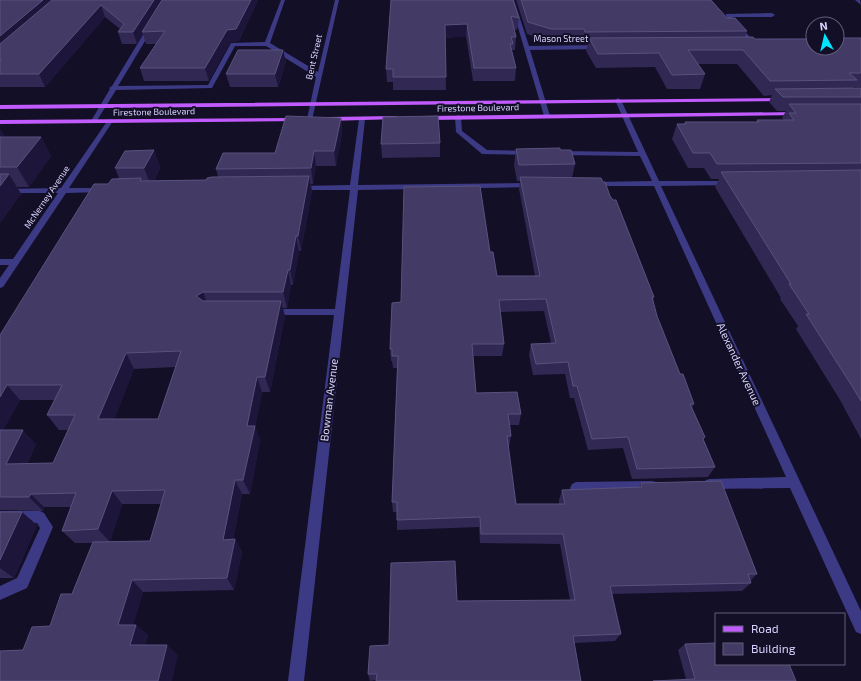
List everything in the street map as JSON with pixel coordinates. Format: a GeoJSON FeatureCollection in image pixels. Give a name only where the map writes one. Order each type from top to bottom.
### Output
{"type":"FeatureCollection","features":[{"type":"Feature","properties":{"kind":"main road","name":"Firestone Boulevard"},"geometry":{"type":"LineString","coordinates":[[0,106],[789,99]]}},
{"type":"Feature","properties":{"kind":"main road","name":"Firestone Boulevard"},"geometry":{"type":"LineString","coordinates":[[421,118],[806,114]]}},
{"type":"Feature","properties":{"kind":"main road","name":"Firestone Boulevard"},"geometry":{"type":"LineString","coordinates":[[0,122],[407,118]]}},
{"type":"Feature","properties":{"kind":"street"},"geometry":{"type":"LineString","coordinates":[[267,44],[283,0]]}},
{"type":"Feature","properties":{"kind":"street","name":"Bent Street"},"geometry":{"type":"LineString","coordinates":[[310,119],[337,0]]}},
{"type":"Feature","properties":{"kind":"street"},"geometry":{"type":"LineString","coordinates":[[512,0],[546,116]]}},
{"type":"Feature","properties":{"kind":"street"},"geometry":{"type":"LineString","coordinates":[[857,0],[861,3]]}},
{"type":"Feature","properties":{"kind":"street"},"geometry":{"type":"LineString","coordinates":[[755,46],[728,15],[772,15]]}},
{"type":"Feature","properties":{"kind":"street"},"geometry":{"type":"LineString","coordinates":[[94,121],[105,106],[112,88],[154,20]]}},
{"type":"Feature","properties":{"kind":"street"},"geometry":{"type":"LineString","coordinates":[[112,88],[210,87],[232,44],[267,44],[319,76]]}},
{"type":"Feature","properties":{"kind":"street"},"geometry":{"type":"LineString","coordinates":[[747,46],[762,46]]}},
{"type":"Feature","properties":{"kind":"street","name":"Mason Street"},"geometry":{"type":"LineString","coordinates":[[526,48],[605,47]]}},
{"type":"Feature","properties":{"kind":"street","name":"Alexander Avenue"},"geometry":{"type":"LineString","coordinates":[[618,100],[861,627]]}},
{"type":"Feature","properties":{"kind":"street"},"geometry":{"type":"LineString","coordinates":[[458,117],[459,132],[485,152],[538,153]]}},
{"type":"Feature","properties":{"kind":"street","name":"Bowman Avenue"},"geometry":{"type":"LineString","coordinates":[[296,681],[362,119]]}},
{"type":"Feature","properties":{"kind":"street","name":"McNerney Avenue"},"geometry":{"type":"LineString","coordinates":[[0,285],[110,121]]}},
{"type":"Feature","properties":{"kind":"street"},"geometry":{"type":"LineString","coordinates":[[554,153],[642,154]]}},
{"type":"Feature","properties":{"kind":"street"},"geometry":{"type":"LineString","coordinates":[[588,184],[735,183]]}},
{"type":"Feature","properties":{"kind":"street"},"geometry":{"type":"LineString","coordinates":[[293,188],[540,185]]}},
{"type":"Feature","properties":{"kind":"street"},"geometry":{"type":"LineString","coordinates":[[0,191],[111,190]]}},
{"type":"Feature","properties":{"kind":"street"},"geometry":{"type":"LineString","coordinates":[[0,262],[15,262]]}},
{"type":"Feature","properties":{"kind":"street"},"geometry":{"type":"LineString","coordinates":[[262,312],[340,312]]}},
{"type":"Feature","properties":{"kind":"street"},"geometry":{"type":"LineString","coordinates":[[694,485],[794,482]]}},
{"type":"Feature","properties":{"kind":"street"},"geometry":{"type":"LineString","coordinates":[[576,488],[663,486]]}},
{"type":"Feature","properties":{"kind":"street"},"geometry":{"type":"LineString","coordinates":[[0,518],[40,517],[47,527],[22,583],[0,593]]}},
{"type":"Feature","properties":{"kind":"building"},"geometry":{"type":"Polygon","coordinates":[[[0,0],[43,0],[0,36],[0,0]]]}},
{"type":"Feature","properties":{"kind":"building"},"geometry":{"type":"Polygon","coordinates":[[[52,0],[154,0],[133,32],[118,32],[124,24],[101,5],[39,74],[0,74],[0,62],[2,60],[0,60],[0,44],[52,0]]]}},
{"type":"Feature","properties":{"kind":"building"},"geometry":{"type":"Polygon","coordinates":[[[162,0],[251,0],[236,29],[227,30],[205,68],[140,68],[165,31],[142,32],[162,0]]]}},
{"type":"Feature","properties":{"kind":"building"},"geometry":{"type":"Polygon","coordinates":[[[391,0],[513,0],[519,18],[511,16],[516,37],[511,37],[513,44],[510,44],[516,68],[474,68],[467,24],[445,25],[446,77],[393,77],[393,69],[386,69],[391,0]]]}},
{"type":"Feature","properties":{"kind":"building"},"geometry":{"type":"Polygon","coordinates":[[[521,0],[711,0],[727,18],[735,18],[747,31],[585,32],[584,29],[551,29],[528,22],[521,0]]]}},
{"type":"Feature","properties":{"kind":"building"},"geometry":{"type":"Polygon","coordinates":[[[753,37],[755,39],[805,39],[805,56],[845,56],[845,38],[861,38],[861,73],[849,73],[857,80],[770,81],[743,50],[688,50],[705,74],[672,75],[659,53],[598,54],[589,38],[753,37]]]}},
{"type":"Feature","properties":{"kind":"building"},"geometry":{"type":"Polygon","coordinates":[[[238,50],[283,50],[275,74],[226,74],[238,50]]]}},
{"type":"Feature","properties":{"kind":"building"},"geometry":{"type":"Polygon","coordinates":[[[861,88],[861,97],[783,97],[775,89],[861,88]]]}},
{"type":"Feature","properties":{"kind":"building"},"geometry":{"type":"Polygon","coordinates":[[[789,104],[861,104],[861,163],[717,164],[710,153],[693,153],[677,124],[686,124],[685,122],[759,122],[757,120],[794,120],[789,113],[796,113],[789,104]]]}},
{"type":"Feature","properties":{"kind":"building"},"geometry":{"type":"Polygon","coordinates":[[[286,116],[341,118],[334,151],[314,151],[311,168],[216,169],[223,153],[275,153],[286,116]]]}},
{"type":"Feature","properties":{"kind":"building"},"geometry":{"type":"Polygon","coordinates":[[[438,116],[440,143],[381,144],[383,117],[438,116]]]}},
{"type":"Feature","properties":{"kind":"building"},"geometry":{"type":"Polygon","coordinates":[[[0,137],[41,137],[17,167],[0,167],[0,137]]]}},
{"type":"Feature","properties":{"kind":"building"},"geometry":{"type":"Polygon","coordinates":[[[560,148],[560,150],[571,150],[575,164],[519,165],[516,149],[560,148]]]}},
{"type":"Feature","properties":{"kind":"building"},"geometry":{"type":"Polygon","coordinates":[[[154,150],[144,168],[115,168],[125,151],[154,150]]]}},
{"type":"Feature","properties":{"kind":"building"},"geometry":{"type":"Polygon","coordinates":[[[861,170],[861,401],[806,314],[809,314],[721,172],[861,170]]]}},
{"type":"Feature","properties":{"kind":"building"},"geometry":{"type":"Polygon","coordinates":[[[0,174],[9,174],[0,186],[0,174]]]}},
{"type":"Feature","properties":{"kind":"building"},"geometry":{"type":"Polygon","coordinates":[[[309,176],[298,236],[296,236],[290,270],[288,270],[283,292],[203,292],[196,296],[203,301],[281,301],[265,377],[257,377],[247,426],[255,426],[243,480],[235,480],[223,540],[235,539],[227,578],[132,580],[118,625],[136,625],[130,645],[167,645],[158,681],[0,681],[0,651],[23,650],[32,627],[50,626],[61,594],[72,594],[93,542],[150,541],[165,490],[112,491],[98,529],[62,531],[76,493],[31,494],[29,497],[0,497],[0,430],[23,430],[6,464],[53,463],[75,415],[47,415],[62,385],[7,385],[0,397],[0,335],[94,184],[108,184],[112,179],[141,178],[140,181],[206,180],[207,178],[309,176]],[[181,351],[126,353],[98,419],[158,419],[181,351]]]}},
{"type":"Feature","properties":{"kind":"building"},"geometry":{"type":"Polygon","coordinates":[[[520,177],[601,178],[603,182],[605,182],[610,196],[613,200],[616,200],[654,297],[652,297],[657,316],[680,374],[683,374],[694,404],[690,404],[705,437],[703,439],[715,467],[637,469],[628,437],[592,439],[577,386],[573,386],[568,362],[536,364],[531,344],[556,343],[546,299],[499,300],[504,344],[472,344],[476,393],[517,392],[521,414],[508,414],[511,436],[507,436],[516,504],[565,504],[562,490],[642,487],[641,483],[721,481],[757,574],[748,574],[751,583],[610,586],[621,634],[573,636],[581,681],[376,681],[377,674],[368,674],[370,646],[389,645],[391,563],[455,561],[457,601],[575,600],[563,534],[481,534],[480,517],[397,520],[397,502],[392,502],[398,356],[392,356],[392,349],[390,349],[392,303],[401,302],[404,187],[480,186],[490,252],[493,252],[497,276],[540,276],[520,177]]]}},
{"type":"Feature","properties":{"kind":"building"},"geometry":{"type":"Polygon","coordinates":[[[0,512],[22,512],[0,560],[0,512]]]}},
{"type":"Feature","properties":{"kind":"building"},"geometry":{"type":"Polygon","coordinates":[[[715,643],[715,665],[789,665],[796,681],[653,681],[695,679],[685,644],[715,643]]]}}]}
